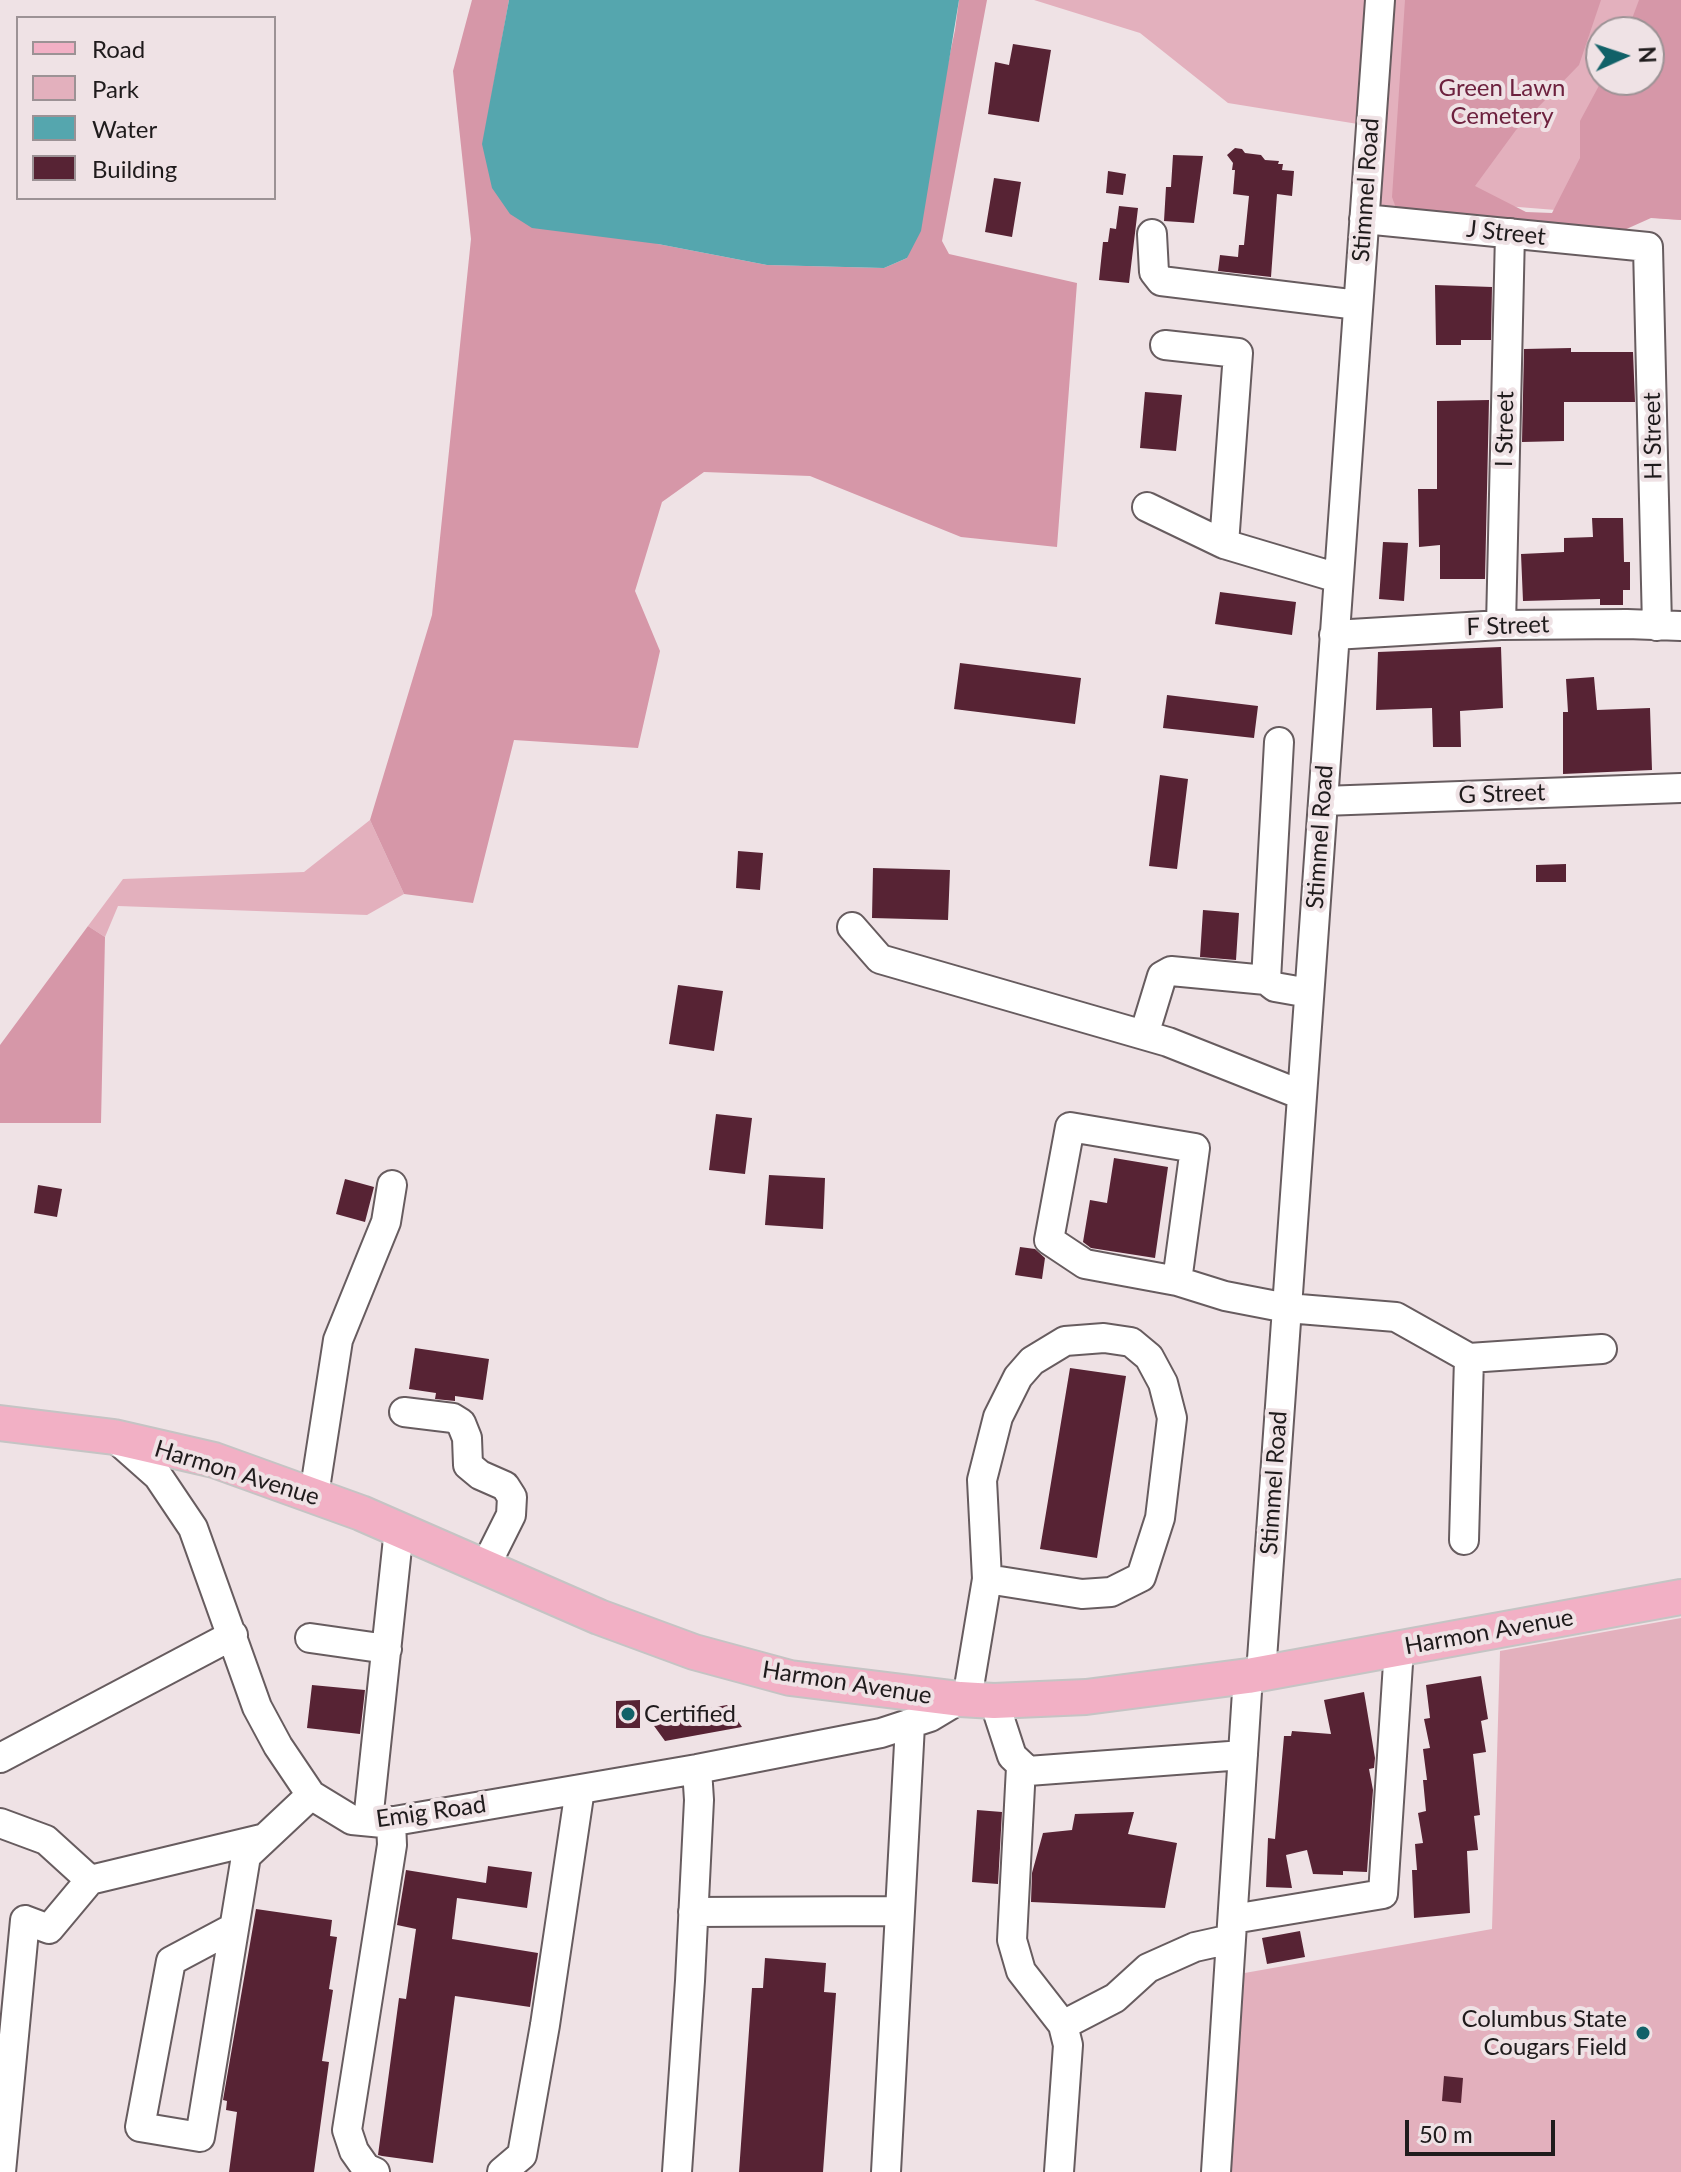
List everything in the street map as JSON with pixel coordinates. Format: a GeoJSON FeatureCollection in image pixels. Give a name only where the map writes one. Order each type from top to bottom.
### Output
{"type":"FeatureCollection","features":[{"type":"Feature","properties":{"kind":"main road","name":"Harmon Avenue"},"geometry":{"type":"LineString","coordinates":[[0,1423],[114,1437],[214,1460],[314,1495],[599,1617],[694,1652],[790,1678],[974,1700],[1086,1697],[1255,1675],[1681,1597]]}},
{"type":"Feature","properties":{"kind":"street","name":"Stimmel Road"},"geometry":{"type":"LineString","coordinates":[[1216,2172],[1243,1755],[1255,1675],[1287,1308],[1380,0]]}},
{"type":"Feature","properties":{"kind":"street","name":"J Street"},"geometry":{"type":"LineString","coordinates":[[1364,219],[1648,247]]}},
{"type":"Feature","properties":{"kind":"street","name":"I Street"},"geometry":{"type":"LineString","coordinates":[[1501,625],[1510,233]]}},
{"type":"Feature","properties":{"kind":"street"},"geometry":{"type":"LineString","coordinates":[[1152,234],[1154,272],[1161,281],[1358,305]]}},
{"type":"Feature","properties":{"kind":"street","name":"H Street"},"geometry":{"type":"LineString","coordinates":[[1648,247],[1669,626]]}},
{"type":"Feature","properties":{"kind":"street"},"geometry":{"type":"LineString","coordinates":[[1165,345],[1238,353],[1224,544]]}},
{"type":"Feature","properties":{"kind":"street"},"geometry":{"type":"LineString","coordinates":[[1147,507],[1224,544],[1338,578]]}},
{"type":"Feature","properties":{"kind":"street","name":"F Street"},"geometry":{"type":"LineString","coordinates":[[1334,635],[1501,625],[1669,626]]}},
{"type":"Feature","properties":{"kind":"street"},"geometry":{"type":"LineString","coordinates":[[1266,980],[1279,742]]}},
{"type":"Feature","properties":{"kind":"street","name":"G Street"},"geometry":{"type":"LineString","coordinates":[[1323,801],[1681,788]]}},
{"type":"Feature","properties":{"kind":"street"},"geometry":{"type":"LineString","coordinates":[[852,927],[880,959],[1144,1035],[1302,1095]]}},
{"type":"Feature","properties":{"kind":"street"},"geometry":{"type":"LineString","coordinates":[[1144,1035],[1162,976],[1171,971],[1266,980],[1275,987],[1309,993]]}},
{"type":"Feature","properties":{"kind":"street"},"geometry":{"type":"LineString","coordinates":[[1177,1281],[1195,1148],[1070,1127],[1049,1240],[1085,1264],[1177,1281],[1225,1296],[1287,1308],[1396,1317],[1469,1358],[1602,1349]]}},
{"type":"Feature","properties":{"kind":"street"},"geometry":{"type":"LineString","coordinates":[[314,1495],[338,1340],[386,1222],[392,1185]]}},
{"type":"Feature","properties":{"kind":"street"},"geometry":{"type":"LineString","coordinates":[[987,1579],[1082,1594],[1111,1592],[1141,1577],[1160,1518],[1172,1418],[1163,1383],[1149,1357],[1131,1342],[1104,1338],[1065,1341],[1032,1361],[1018,1377],[998,1417],[982,1480],[987,1579],[974,1700],[1012,1756],[1028,1771],[1243,1755]]}},
{"type":"Feature","properties":{"kind":"street"},"geometry":{"type":"LineString","coordinates":[[1464,1540],[1469,1358]]}},
{"type":"Feature","properties":{"kind":"street"},"geometry":{"type":"LineString","coordinates":[[404,1412],[453,1418],[461,1423],[467,1438],[468,1465],[480,1475],[505,1486],[512,1497],[511,1515],[485,1567]]}},
{"type":"Feature","properties":{"kind":"street","name":"Emig Road"},"geometry":{"type":"LineString","coordinates":[[114,1437],[158,1476],[193,1528],[257,1707],[278,1746],[311,1795],[352,1820],[380,1821],[697,1769],[881,1733],[974,1700]]}},
{"type":"Feature","properties":{"kind":"street"},"geometry":{"type":"LineString","coordinates":[[375,2172],[366,2168],[354,2151],[347,2130],[392,1845],[380,1821],[387,1649],[399,1529]]}},
{"type":"Feature","properties":{"kind":"street"},"geometry":{"type":"LineString","coordinates":[[0,1758],[233,1635]]}},
{"type":"Feature","properties":{"kind":"street"},"geometry":{"type":"LineString","coordinates":[[310,1638],[387,1649]]}},
{"type":"Feature","properties":{"kind":"street"},"geometry":{"type":"LineString","coordinates":[[1063,2025],[1115,1998],[1148,1968],[1232,1929],[1383,1894],[1399,1648]]}},
{"type":"Feature","properties":{"kind":"street"},"geometry":{"type":"LineString","coordinates":[[886,2172],[910,1725]]}},
{"type":"Feature","properties":{"kind":"street"},"geometry":{"type":"LineString","coordinates":[[1021,1767],[1012,1940],[1021,1971],[1063,2025],[1068,2045],[1059,2172]]}},
{"type":"Feature","properties":{"kind":"street"},"geometry":{"type":"LineString","coordinates":[[677,2172],[699,1800],[697,1769]]}},
{"type":"Feature","properties":{"kind":"street"},"geometry":{"type":"LineString","coordinates":[[502,2172],[522,2155],[580,1789]]}},
{"type":"Feature","properties":{"kind":"street"},"geometry":{"type":"LineString","coordinates":[[233,1928],[171,1961],[140,2127],[200,2137],[246,1856],[311,1795]]}},
{"type":"Feature","properties":{"kind":"street"},"geometry":{"type":"LineString","coordinates":[[0,1823],[46,1840],[90,1880]]}},
{"type":"Feature","properties":{"kind":"street"},"geometry":{"type":"LineString","coordinates":[[1,2172],[25,1920],[49,1929],[90,1880],[265,1838]]}},
{"type":"Feature","properties":{"kind":"street"},"geometry":{"type":"LineString","coordinates":[[693,1912],[899,1911]]}},
{"type":"Feature","properties":{"kind":"green space"},"geometry":{"type":"Polygon","coordinates":[[[472,0],[509,0],[483,144],[658,244],[767,265],[884,268],[907,258],[959,0],[987,0],[942,241],[949,254],[1077,283],[1057,547],[961,537],[810,476],[704,472],[662,502],[635,591],[660,651],[638,748],[514,740],[473,903],[404,894],[370,820],[432,615],[471,239],[453,71],[472,0]]]}},
{"type":"Feature","properties":{"kind":"green space"},"geometry":{"type":"Polygon","coordinates":[[[1034,0],[1372,0],[1364,125],[1228,103],[1140,33],[1034,0]]]}},
{"type":"Feature","properties":{"kind":"green space","name":"Green Lawn Cemetery"},"geometry":{"type":"Polygon","coordinates":[[[1392,0],[1681,0],[1681,220],[1393,197],[1398,214],[1381,207],[1378,196],[1392,0]]]}},
{"type":"Feature","properties":{"kind":"green space","name":"Green Lawn Cemetery"},"geometry":{"type":"Polygon","coordinates":[[[1405,0],[1601,0],[1596,16],[1585,16],[1585,47],[1579,65],[1516,130],[1475,186],[1526,212],[1552,213],[1580,158],[1580,121],[1593,96],[1665,96],[1665,16],[1633,16],[1639,0],[1681,0],[1681,220],[1651,218],[1622,231],[1398,214],[1392,197],[1405,0]]]}},
{"type":"Feature","properties":{"kind":"green space"},"geometry":{"type":"Polygon","coordinates":[[[370,820],[404,894],[367,915],[118,906],[105,937],[88,926],[123,879],[304,872],[370,820]]]}},
{"type":"Feature","properties":{"kind":"green space"},"geometry":{"type":"Polygon","coordinates":[[[88,926],[105,937],[101,1123],[0,1123],[0,1045],[88,926]]]}},
{"type":"Feature","properties":{"kind":"green space"},"geometry":{"type":"Polygon","coordinates":[[[1681,1618],[1681,2172],[1226,2172],[1239,1974],[1492,1929],[1500,1651],[1681,1618]]]}},
{"type":"Feature","properties":{"kind":"water"},"geometry":{"type":"Polygon","coordinates":[[[509,0],[959,0],[921,231],[907,258],[884,268],[767,265],[658,244],[532,228],[510,214],[492,188],[482,144],[509,0]]]}},
{"type":"Feature","properties":{"kind":"building"},"geometry":{"type":"Polygon","coordinates":[[[1013,44],[1051,50],[1039,122],[988,114],[995,62],[1009,65],[1013,44]]]}},
{"type":"Feature","properties":{"kind":"building"},"geometry":{"type":"Polygon","coordinates":[[[1235,148],[1261,155],[1265,160],[1279,161],[1278,164],[1283,164],[1282,170],[1294,171],[1292,196],[1277,194],[1271,277],[1218,271],[1220,255],[1238,257],[1239,245],[1244,245],[1249,196],[1233,194],[1235,170],[1232,170],[1233,163],[1227,155],[1235,148]]]}},
{"type":"Feature","properties":{"kind":"building"},"geometry":{"type":"Polygon","coordinates":[[[1173,155],[1203,156],[1194,223],[1164,221],[1166,187],[1171,187],[1173,155]]]}},
{"type":"Feature","properties":{"kind":"building"},"geometry":{"type":"Polygon","coordinates":[[[1108,171],[1126,174],[1123,195],[1106,193],[1108,171]]]}},
{"type":"Feature","properties":{"kind":"building"},"geometry":{"type":"Polygon","coordinates":[[[994,178],[1021,182],[1012,237],[985,232],[994,178]]]}},
{"type":"Feature","properties":{"kind":"building"},"geometry":{"type":"Polygon","coordinates":[[[1119,206],[1138,208],[1129,283],[1099,280],[1103,242],[1108,242],[1110,228],[1116,229],[1119,206]]]}},
{"type":"Feature","properties":{"kind":"building"},"geometry":{"type":"Polygon","coordinates":[[[1435,285],[1492,287],[1491,340],[1461,340],[1461,345],[1436,345],[1435,285]]]}},
{"type":"Feature","properties":{"kind":"building"},"geometry":{"type":"Polygon","coordinates":[[[1571,348],[1571,352],[1633,352],[1635,402],[1564,402],[1564,441],[1522,442],[1524,349],[1571,348]]]}},
{"type":"Feature","properties":{"kind":"building"},"geometry":{"type":"Polygon","coordinates":[[[1145,392],[1182,395],[1176,451],[1140,448],[1145,392]]]}},
{"type":"Feature","properties":{"kind":"building"},"geometry":{"type":"Polygon","coordinates":[[[1489,400],[1485,579],[1440,579],[1440,545],[1419,547],[1418,489],[1437,489],[1437,401],[1489,400]]]}},
{"type":"Feature","properties":{"kind":"building"},"geometry":{"type":"Polygon","coordinates":[[[1592,518],[1623,518],[1624,562],[1630,562],[1630,590],[1623,590],[1623,605],[1600,605],[1600,599],[1523,601],[1521,554],[1564,552],[1564,538],[1593,537],[1592,518]]]}},
{"type":"Feature","properties":{"kind":"building"},"geometry":{"type":"Polygon","coordinates":[[[1383,542],[1408,543],[1404,601],[1379,599],[1383,542]]]}},
{"type":"Feature","properties":{"kind":"building"},"geometry":{"type":"Polygon","coordinates":[[[1220,592],[1296,602],[1292,635],[1215,624],[1220,592]]]}},
{"type":"Feature","properties":{"kind":"building"},"geometry":{"type":"Polygon","coordinates":[[[1501,647],[1503,708],[1460,711],[1461,747],[1433,747],[1432,708],[1376,710],[1378,652],[1501,647]]]}},
{"type":"Feature","properties":{"kind":"building"},"geometry":{"type":"Polygon","coordinates":[[[960,663],[1081,678],[1075,724],[954,709],[960,663]]]}},
{"type":"Feature","properties":{"kind":"building"},"geometry":{"type":"Polygon","coordinates":[[[1594,677],[1597,710],[1650,708],[1652,770],[1563,774],[1563,712],[1568,712],[1566,679],[1594,677]]]}},
{"type":"Feature","properties":{"kind":"building"},"geometry":{"type":"Polygon","coordinates":[[[1167,695],[1258,706],[1254,738],[1163,728],[1167,695]]]}},
{"type":"Feature","properties":{"kind":"building"},"geometry":{"type":"Polygon","coordinates":[[[1160,775],[1188,779],[1177,869],[1149,866],[1160,775]]]}},
{"type":"Feature","properties":{"kind":"building"},"geometry":{"type":"Polygon","coordinates":[[[738,851],[763,853],[760,890],[736,888],[738,851]]]}},
{"type":"Feature","properties":{"kind":"building"},"geometry":{"type":"Polygon","coordinates":[[[1566,864],[1566,882],[1536,882],[1536,865],[1566,864]]]}},
{"type":"Feature","properties":{"kind":"building"},"geometry":{"type":"Polygon","coordinates":[[[873,868],[950,870],[948,920],[872,918],[873,868]]]}},
{"type":"Feature","properties":{"kind":"building"},"geometry":{"type":"Polygon","coordinates":[[[1203,910],[1239,913],[1236,960],[1200,957],[1203,910]]]}},
{"type":"Feature","properties":{"kind":"building"},"geometry":{"type":"Polygon","coordinates":[[[678,985],[723,991],[714,1051],[669,1044],[678,985]]]}},
{"type":"Feature","properties":{"kind":"building"},"geometry":{"type":"Polygon","coordinates":[[[716,1114],[752,1118],[745,1174],[709,1170],[716,1114]]]}},
{"type":"Feature","properties":{"kind":"building"},"geometry":{"type":"Polygon","coordinates":[[[1114,1158],[1168,1167],[1155,1258],[1091,1248],[1083,1242],[1090,1200],[1107,1203],[1114,1158]]]}},
{"type":"Feature","properties":{"kind":"building"},"geometry":{"type":"Polygon","coordinates":[[[769,1175],[825,1178],[823,1229],[765,1225],[769,1175]]]}},
{"type":"Feature","properties":{"kind":"building"},"geometry":{"type":"Polygon","coordinates":[[[345,1179],[374,1187],[365,1222],[336,1214],[345,1179]]]}},
{"type":"Feature","properties":{"kind":"building"},"geometry":{"type":"Polygon","coordinates":[[[38,1185],[62,1189],[57,1217],[34,1213],[38,1185]]]}},
{"type":"Feature","properties":{"kind":"building"},"geometry":{"type":"Polygon","coordinates":[[[1020,1247],[1035,1249],[1045,1258],[1042,1279],[1015,1275],[1020,1247]]]}},
{"type":"Feature","properties":{"kind":"building"},"geometry":{"type":"Polygon","coordinates":[[[415,1348],[489,1359],[483,1400],[455,1396],[455,1401],[435,1399],[436,1393],[409,1389],[415,1348]]]}},
{"type":"Feature","properties":{"kind":"building"},"geometry":{"type":"Polygon","coordinates":[[[1070,1368],[1126,1376],[1097,1558],[1040,1549],[1070,1368]]]}},
{"type":"Feature","properties":{"kind":"building"},"geometry":{"type":"Polygon","coordinates":[[[1481,1676],[1488,1719],[1481,1721],[1486,1752],[1473,1754],[1480,1815],[1474,1816],[1478,1850],[1467,1851],[1470,1913],[1414,1918],[1412,1870],[1417,1870],[1415,1844],[1423,1843],[1418,1813],[1426,1811],[1423,1780],[1427,1780],[1423,1749],[1430,1748],[1424,1719],[1430,1718],[1426,1685],[1481,1676]]]}},
{"type":"Feature","properties":{"kind":"building"},"geometry":{"type":"Polygon","coordinates":[[[312,1685],[365,1690],[360,1734],[307,1728],[312,1685]]]}},
{"type":"Feature","properties":{"kind":"building"},"geometry":{"type":"Polygon","coordinates":[[[1364,1692],[1375,1758],[1374,1768],[1369,1769],[1373,1790],[1367,1872],[1313,1874],[1307,1850],[1286,1855],[1292,1888],[1266,1887],[1268,1838],[1275,1839],[1284,1736],[1291,1736],[1292,1731],[1331,1734],[1324,1700],[1364,1692]]]}},
{"type":"Feature","properties":{"kind":"building","name":"Certified"},"geometry":{"type":"Polygon","coordinates":[[[640,1700],[640,1728],[616,1728],[616,1701],[640,1700]]]}},
{"type":"Feature","properties":{"kind":"building"},"geometry":{"type":"Polygon","coordinates":[[[727,1705],[742,1727],[665,1741],[649,1719],[727,1705]]]}},
{"type":"Feature","properties":{"kind":"building"},"geometry":{"type":"Polygon","coordinates":[[[977,1810],[1002,1812],[998,1884],[972,1882],[977,1810]]]}},
{"type":"Feature","properties":{"kind":"building"},"geometry":{"type":"Polygon","coordinates":[[[1134,1812],[1128,1834],[1177,1843],[1165,1908],[1031,1902],[1032,1873],[1043,1833],[1072,1830],[1075,1814],[1134,1812]]]}},
{"type":"Feature","properties":{"kind":"building"},"geometry":{"type":"Polygon","coordinates":[[[488,1866],[532,1872],[527,1908],[457,1898],[452,1939],[538,1953],[530,2007],[455,1996],[433,2163],[378,2155],[399,1998],[406,1999],[416,1929],[397,1925],[406,1870],[486,1883],[488,1866]]]}},
{"type":"Feature","properties":{"kind":"building"},"geometry":{"type":"Polygon","coordinates":[[[256,1909],[332,1920],[330,1936],[337,1937],[322,2061],[329,2062],[314,2172],[229,2172],[237,2112],[226,2110],[227,2101],[223,2100],[256,1909]]]}},
{"type":"Feature","properties":{"kind":"building"},"geometry":{"type":"Polygon","coordinates":[[[1300,1931],[1305,1957],[1267,1964],[1262,1938],[1300,1931]]]}},
{"type":"Feature","properties":{"kind":"building"},"geometry":{"type":"Polygon","coordinates":[[[765,1958],[826,1963],[824,1992],[836,1993],[823,2172],[739,2172],[752,1988],[763,1988],[765,1958]]]}},
{"type":"Feature","properties":{"kind":"building"},"geometry":{"type":"Polygon","coordinates":[[[1444,2076],[1463,2078],[1461,2103],[1442,2101],[1444,2076]]]}},
{"type":"Feature","properties":{"kind":"place","name":"Certified"},"geometry":{"type":"Point","coordinates":[628,1714]}},
{"type":"Feature","properties":{"kind":"place","name":"Columbus State Cougars Field"},"geometry":{"type":"Point","coordinates":[1643,2033]}}]}
